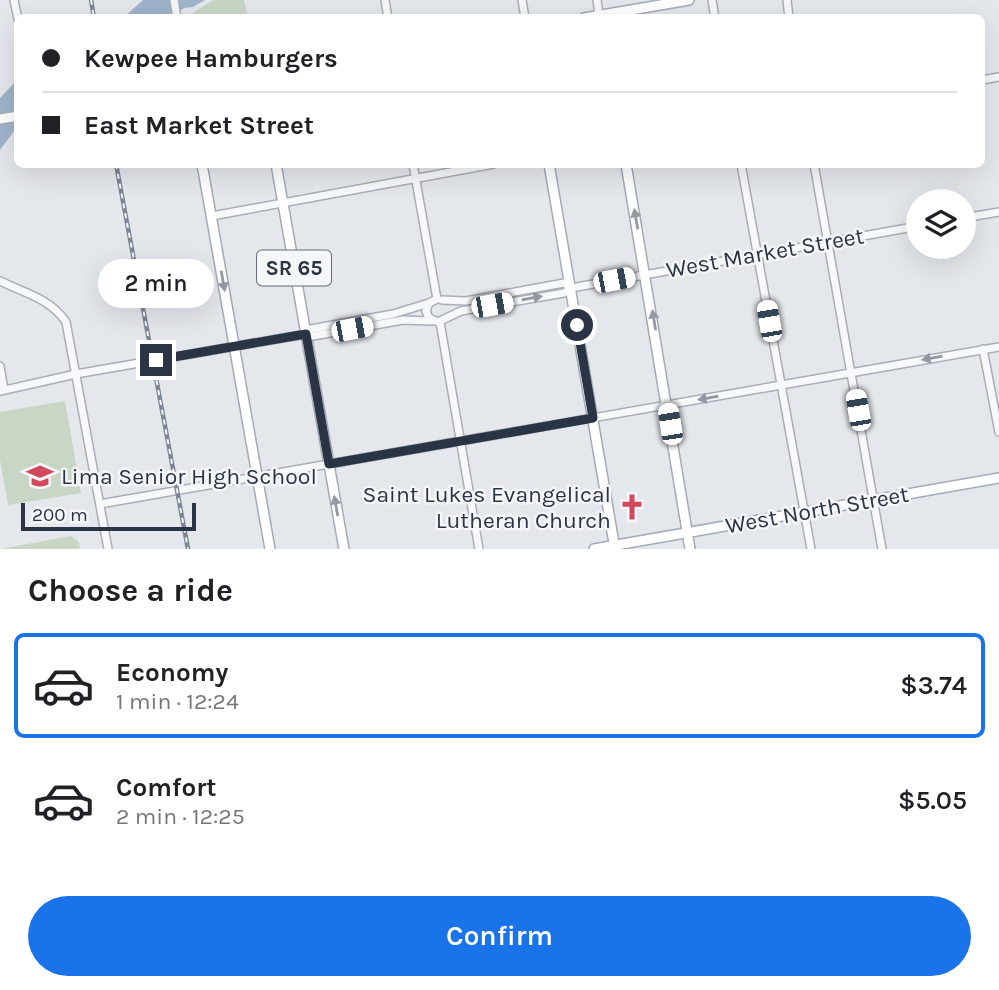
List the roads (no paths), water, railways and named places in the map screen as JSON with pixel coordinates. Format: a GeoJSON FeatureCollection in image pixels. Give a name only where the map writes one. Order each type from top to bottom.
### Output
{"type":"FeatureCollection","features":[{"type":"Feature","properties":{"kind":"main road"},"geometry":{"type":"LineString","coordinates":[[610,14],[689,0]]}},
{"type":"Feature","properties":{"kind":"main road","name":"SR 65"},"geometry":{"type":"LineString","coordinates":[[203,168],[270,549]]}},
{"type":"Feature","properties":{"kind":"main road","name":"SR 65"},"geometry":{"type":"LineString","coordinates":[[277,168],[344,549]]}},
{"type":"Feature","properties":{"kind":"main road"},"geometry":{"type":"LineString","coordinates":[[550,168],[615,547]]}},
{"type":"Feature","properties":{"kind":"main road"},"geometry":{"type":"LineString","coordinates":[[627,168],[690,549]]}},
{"type":"Feature","properties":{"kind":"main road","name":"West North Street"},"geometry":{"type":"LineString","coordinates":[[594,549],[999,478]]}},
{"type":"Feature","properties":{"kind":"street"},"geometry":{"type":"LineString","coordinates":[[414,168],[439,299],[449,308],[439,321],[479,549]]}},
{"type":"Feature","properties":{"kind":"street"},"geometry":{"type":"LineString","coordinates":[[212,216],[471,168]]}},
{"type":"Feature","properties":{"kind":"street"},"geometry":{"type":"LineString","coordinates":[[742,168],[811,549]]}},
{"type":"Feature","properties":{"kind":"street"},"geometry":{"type":"LineString","coordinates":[[815,168],[882,549]]}},
{"type":"Feature","properties":{"kind":"street"},"geometry":{"type":"LineString","coordinates":[[976,216],[999,212]]}},
{"type":"Feature","properties":{"kind":"street","name":"West Market Street"},"geometry":{"type":"LineString","coordinates":[[306,334],[313,337],[403,320],[439,321],[461,311],[564,293],[571,288],[906,228]]}},
{"type":"Feature","properties":{"kind":"street"},"geometry":{"type":"LineString","coordinates":[[0,281],[40,298],[59,312],[66,322],[108,549]]}},
{"type":"Feature","properties":{"kind":"street","name":"West Market Street"},"geometry":{"type":"LineString","coordinates":[[439,299],[466,301],[564,284],[571,288]]}},
{"type":"Feature","properties":{"kind":"street"},"geometry":{"type":"LineString","coordinates":[[0,366],[2,391],[76,374],[306,334],[311,329],[400,313],[439,299]]}},
{"type":"Feature","properties":{"kind":"street"},"geometry":{"type":"LineString","coordinates":[[429,303],[427,315],[439,321]]}},
{"type":"Feature","properties":{"kind":"street"},"geometry":{"type":"LineString","coordinates":[[100,504],[999,347]]}},
{"type":"Feature","properties":{"kind":"street"},"geometry":{"type":"LineString","coordinates":[[984,349],[999,432]]}},
{"type":"Feature","properties":{"kind":"water"},"geometry":{"type":"Polygon","coordinates":[[[143,0],[205,0],[175,14],[127,14],[143,0]]]}},
{"type":"Feature","properties":{"kind":"water"},"geometry":{"type":"Polygon","coordinates":[[[14,83],[14,131],[0,150],[0,98],[14,83]]]}},
{"type":"Feature","properties":{"kind":"railway"},"geometry":{"type":"LineString","coordinates":[[91,0],[93,14]]}},
{"type":"Feature","properties":{"kind":"railway"},"geometry":{"type":"LineString","coordinates":[[117,168],[188,549]]}},
{"type":"Feature","properties":{"kind":"place","name":"Lima Senior High School"},"geometry":{"type":"Point","coordinates":[40,476]}},
{"type":"Feature","properties":{"kind":"place","name":"Saint Lukes Evangelical Lutheran Church"},"geometry":{"type":"Point","coordinates":[632,507]}}]}
